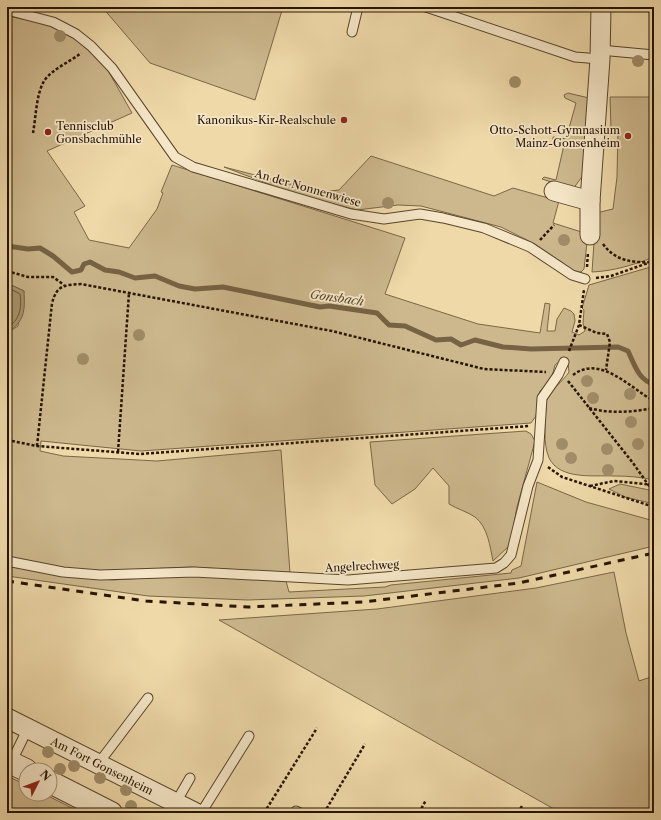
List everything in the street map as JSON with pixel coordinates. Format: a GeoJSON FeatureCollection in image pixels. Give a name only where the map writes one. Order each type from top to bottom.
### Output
{"type":"FeatureCollection","features":[{"type":"Feature","properties":{"kind":"street"},"geometry":{"type":"LineString","coordinates":[[591,231],[590,201],[600,54],[601,7]]}},
{"type":"Feature","properties":{"kind":"street"},"geometry":{"type":"LineString","coordinates":[[554,191],[590,201]]}},
{"type":"Feature","properties":{"kind":"street","name":"Am Fort Gonsenheim"},"geometry":{"type":"LineString","coordinates":[[7,718],[196,813]]}},
{"type":"Feature","properties":{"kind":"street"},"geometry":{"type":"LineString","coordinates":[[58,786],[111,813]]}},
{"type":"Feature","properties":{"kind":"lane"},"geometry":{"type":"LineString","coordinates":[[352,32],[358,7]]}},
{"type":"Feature","properties":{"kind":"lane"},"geometry":{"type":"LineString","coordinates":[[426,7],[575,57],[600,54],[654,55]]}},
{"type":"Feature","properties":{"kind":"lane","name":"An der Nonnenwiese"},"geometry":{"type":"LineString","coordinates":[[7,10],[53,22],[76,34],[91,46],[112,68],[175,157],[193,167],[351,214],[384,219],[420,214],[484,228],[530,247],[572,275],[585,279]]}},
{"type":"Feature","properties":{"kind":"lane","name":"Angelrechweg"},"geometry":{"type":"LineString","coordinates":[[7,561],[63,572],[100,575],[194,572],[348,580],[496,568],[504,563],[511,555],[528,486],[538,460],[542,398],[563,377],[564,362]]}},
{"type":"Feature","properties":{"kind":"lane"},"geometry":{"type":"LineString","coordinates":[[98,764],[148,698]]}},
{"type":"Feature","properties":{"kind":"lane"},"geometry":{"type":"LineString","coordinates":[[15,765],[28,728]]}},
{"type":"Feature","properties":{"kind":"lane"},"geometry":{"type":"LineString","coordinates":[[201,813],[249,736]]}},
{"type":"Feature","properties":{"kind":"lane"},"geometry":{"type":"LineString","coordinates":[[179,796],[190,778]]}},
{"type":"Feature","properties":{"kind":"lane"},"geometry":{"type":"LineString","coordinates":[[295,813],[296,811],[300,813]]}},
{"type":"Feature","properties":{"kind":"path"},"geometry":{"type":"LineString","coordinates":[[33,133],[39,96],[44,81],[58,69],[91,46]]}},
{"type":"Feature","properties":{"kind":"path"},"geometry":{"type":"LineString","coordinates":[[530,247],[554,225]]}},
{"type":"Feature","properties":{"kind":"path"},"geometry":{"type":"LineString","coordinates":[[591,231],[608,251],[618,258],[627,261],[653,262]]}},
{"type":"Feature","properties":{"kind":"path"},"geometry":{"type":"LineString","coordinates":[[564,362],[579,325],[591,231]]}},
{"type":"Feature","properties":{"kind":"path"},"geometry":{"type":"LineString","coordinates":[[585,279],[611,276],[653,262]]}},
{"type":"Feature","properties":{"kind":"path"},"geometry":{"type":"LineString","coordinates":[[7,271],[28,277],[53,277],[64,284],[81,284],[332,331],[484,369],[537,370],[563,377],[648,483],[654,493]]}},
{"type":"Feature","properties":{"kind":"path"},"geometry":{"type":"LineString","coordinates":[[38,446],[52,303],[57,290],[64,284]]}},
{"type":"Feature","properties":{"kind":"path"},"geometry":{"type":"LineString","coordinates":[[118,452],[129,293]]}},
{"type":"Feature","properties":{"kind":"path"},"geometry":{"type":"LineString","coordinates":[[579,325],[597,333],[607,334],[610,342],[606,370]]}},
{"type":"Feature","properties":{"kind":"path"},"geometry":{"type":"LineString","coordinates":[[563,377],[586,369],[606,370],[637,391],[654,400]]}},
{"type":"Feature","properties":{"kind":"path"},"geometry":{"type":"LineString","coordinates":[[588,407],[610,412],[636,411],[654,408]]}},
{"type":"Feature","properties":{"kind":"path"},"geometry":{"type":"LineString","coordinates":[[7,440],[38,446],[140,454],[309,443],[540,425]]}},
{"type":"Feature","properties":{"kind":"path"},"geometry":{"type":"LineString","coordinates":[[538,460],[562,477],[654,507]]}},
{"type":"Feature","properties":{"kind":"path"},"geometry":{"type":"LineString","coordinates":[[589,486],[614,481],[648,483],[654,485]]}},
{"type":"Feature","properties":{"kind":"path"},"geometry":{"type":"LineString","coordinates":[[264,813],[317,728]]}},
{"type":"Feature","properties":{"kind":"path"},"geometry":{"type":"LineString","coordinates":[[324,813],[365,744]]}},
{"type":"Feature","properties":{"kind":"path"},"geometry":{"type":"LineString","coordinates":[[419,813],[426,800]]}},
{"type":"Feature","properties":{"kind":"path"},"geometry":{"type":"LineString","coordinates":[[518,813],[522,806]]}},
{"type":"Feature","properties":{"kind":"shaded area"},"geometry":{"type":"Polygon","coordinates":[[[102,7],[283,7],[255,100],[150,63],[102,7]]]}},
{"type":"Feature","properties":{"kind":"shaded area"},"geometry":{"type":"Polygon","coordinates":[[[7,16],[54,25],[76,39],[106,67],[132,113],[47,151],[85,206],[74,212],[89,240],[129,248],[157,209],[163,193],[161,192],[172,165],[405,238],[385,294],[478,324],[540,333],[545,303],[550,304],[547,331],[555,331],[557,319],[564,308],[574,314],[575,321],[572,332],[579,335],[585,331],[583,323],[584,310],[582,308],[589,285],[654,266],[654,480],[629,476],[585,476],[565,472],[557,468],[551,461],[547,452],[545,440],[546,402],[553,390],[569,372],[568,363],[561,360],[555,365],[551,380],[540,391],[536,416],[531,423],[141,451],[41,441],[40,451],[63,456],[157,461],[281,450],[290,573],[191,567],[101,571],[56,567],[7,557],[7,333],[18,326],[24,291],[7,283],[7,16]]]}},
{"type":"Feature","properties":{"kind":"shaded area"},"geometry":{"type":"Polygon","coordinates":[[[568,93],[589,98],[584,174],[573,189],[542,179],[544,177],[556,180],[564,145],[553,140],[553,137],[566,139],[576,103],[565,98],[564,95],[568,93]]]}},
{"type":"Feature","properties":{"kind":"shaded area"},"geometry":{"type":"Polygon","coordinates":[[[610,97],[654,97],[654,257],[623,267],[592,272],[596,213],[613,209],[617,177],[618,129],[611,129],[610,97]]]}},
{"type":"Feature","properties":{"kind":"shaded area"},"geometry":{"type":"Polygon","coordinates":[[[371,156],[494,196],[513,188],[559,201],[553,223],[588,234],[584,269],[581,272],[576,272],[535,244],[501,227],[421,206],[398,205],[357,210],[298,195],[224,167],[321,192],[339,190],[371,156]]]}},
{"type":"Feature","properties":{"kind":"shaded area"},"geometry":{"type":"Polygon","coordinates":[[[526,431],[531,434],[535,441],[517,507],[510,545],[493,561],[488,538],[483,526],[475,517],[449,504],[449,486],[433,468],[415,489],[392,504],[375,485],[370,442],[526,431]]]}},
{"type":"Feature","properties":{"kind":"shaded area"},"geometry":{"type":"Polygon","coordinates":[[[537,482],[586,502],[654,521],[654,546],[519,578],[364,596],[248,600],[148,596],[7,576],[7,566],[63,576],[113,580],[194,575],[286,581],[289,592],[385,587],[391,585],[511,573],[512,570],[521,566],[537,482]]]}},
{"type":"Feature","properties":{"kind":"shaded area"},"geometry":{"type":"Polygon","coordinates":[[[620,484],[654,491],[654,504],[625,497],[609,489],[620,484]]]}},
{"type":"Feature","properties":{"kind":"shaded area"},"geometry":{"type":"Polygon","coordinates":[[[614,572],[626,633],[639,681],[654,676],[654,813],[561,813],[219,620],[377,609],[536,588],[614,572]]]}},
{"type":"Feature","properties":{"kind":"shaded area"},"geometry":{"type":"Polygon","coordinates":[[[7,776],[18,781],[18,802],[58,801],[82,813],[7,813],[7,776]]]}},
{"type":"Feature","properties":{"kind":"water"},"geometry":{"type":"Polygon","coordinates":[[[7,283],[24,291],[24,310],[21,320],[7,333],[7,283]]]}},
{"type":"Feature","properties":{"kind":"waterway","name":"Gonsbach"},"geometry":{"type":"LineString","coordinates":[[7,246],[28,249],[40,248],[53,256],[72,272],[81,270],[84,264],[90,262],[105,270],[119,272],[135,278],[155,276],[179,286],[195,289],[223,287],[320,307],[329,306],[377,313],[389,325],[405,326],[436,340],[451,339],[461,345],[475,340],[503,347],[531,349],[618,347],[628,351],[641,376],[654,384]]}},
{"type":"Feature","properties":{"kind":"railway"},"geometry":{"type":"LineString","coordinates":[[7,581],[146,601],[248,607],[363,602],[519,583],[654,553]]}},
{"type":"Feature","properties":{"kind":"place","name":"Kanonikus-Kir-Realschule"},"geometry":{"type":"Point","coordinates":[344,120]}},
{"type":"Feature","properties":{"kind":"place","name":"Tennisclub Gonsbachmühle"},"geometry":{"type":"Point","coordinates":[48,132]}},
{"type":"Feature","properties":{"kind":"place","name":"Otto-Schott-Gymnasium Mainz-Gonsenheim"},"geometry":{"type":"Point","coordinates":[628,136]}}]}
